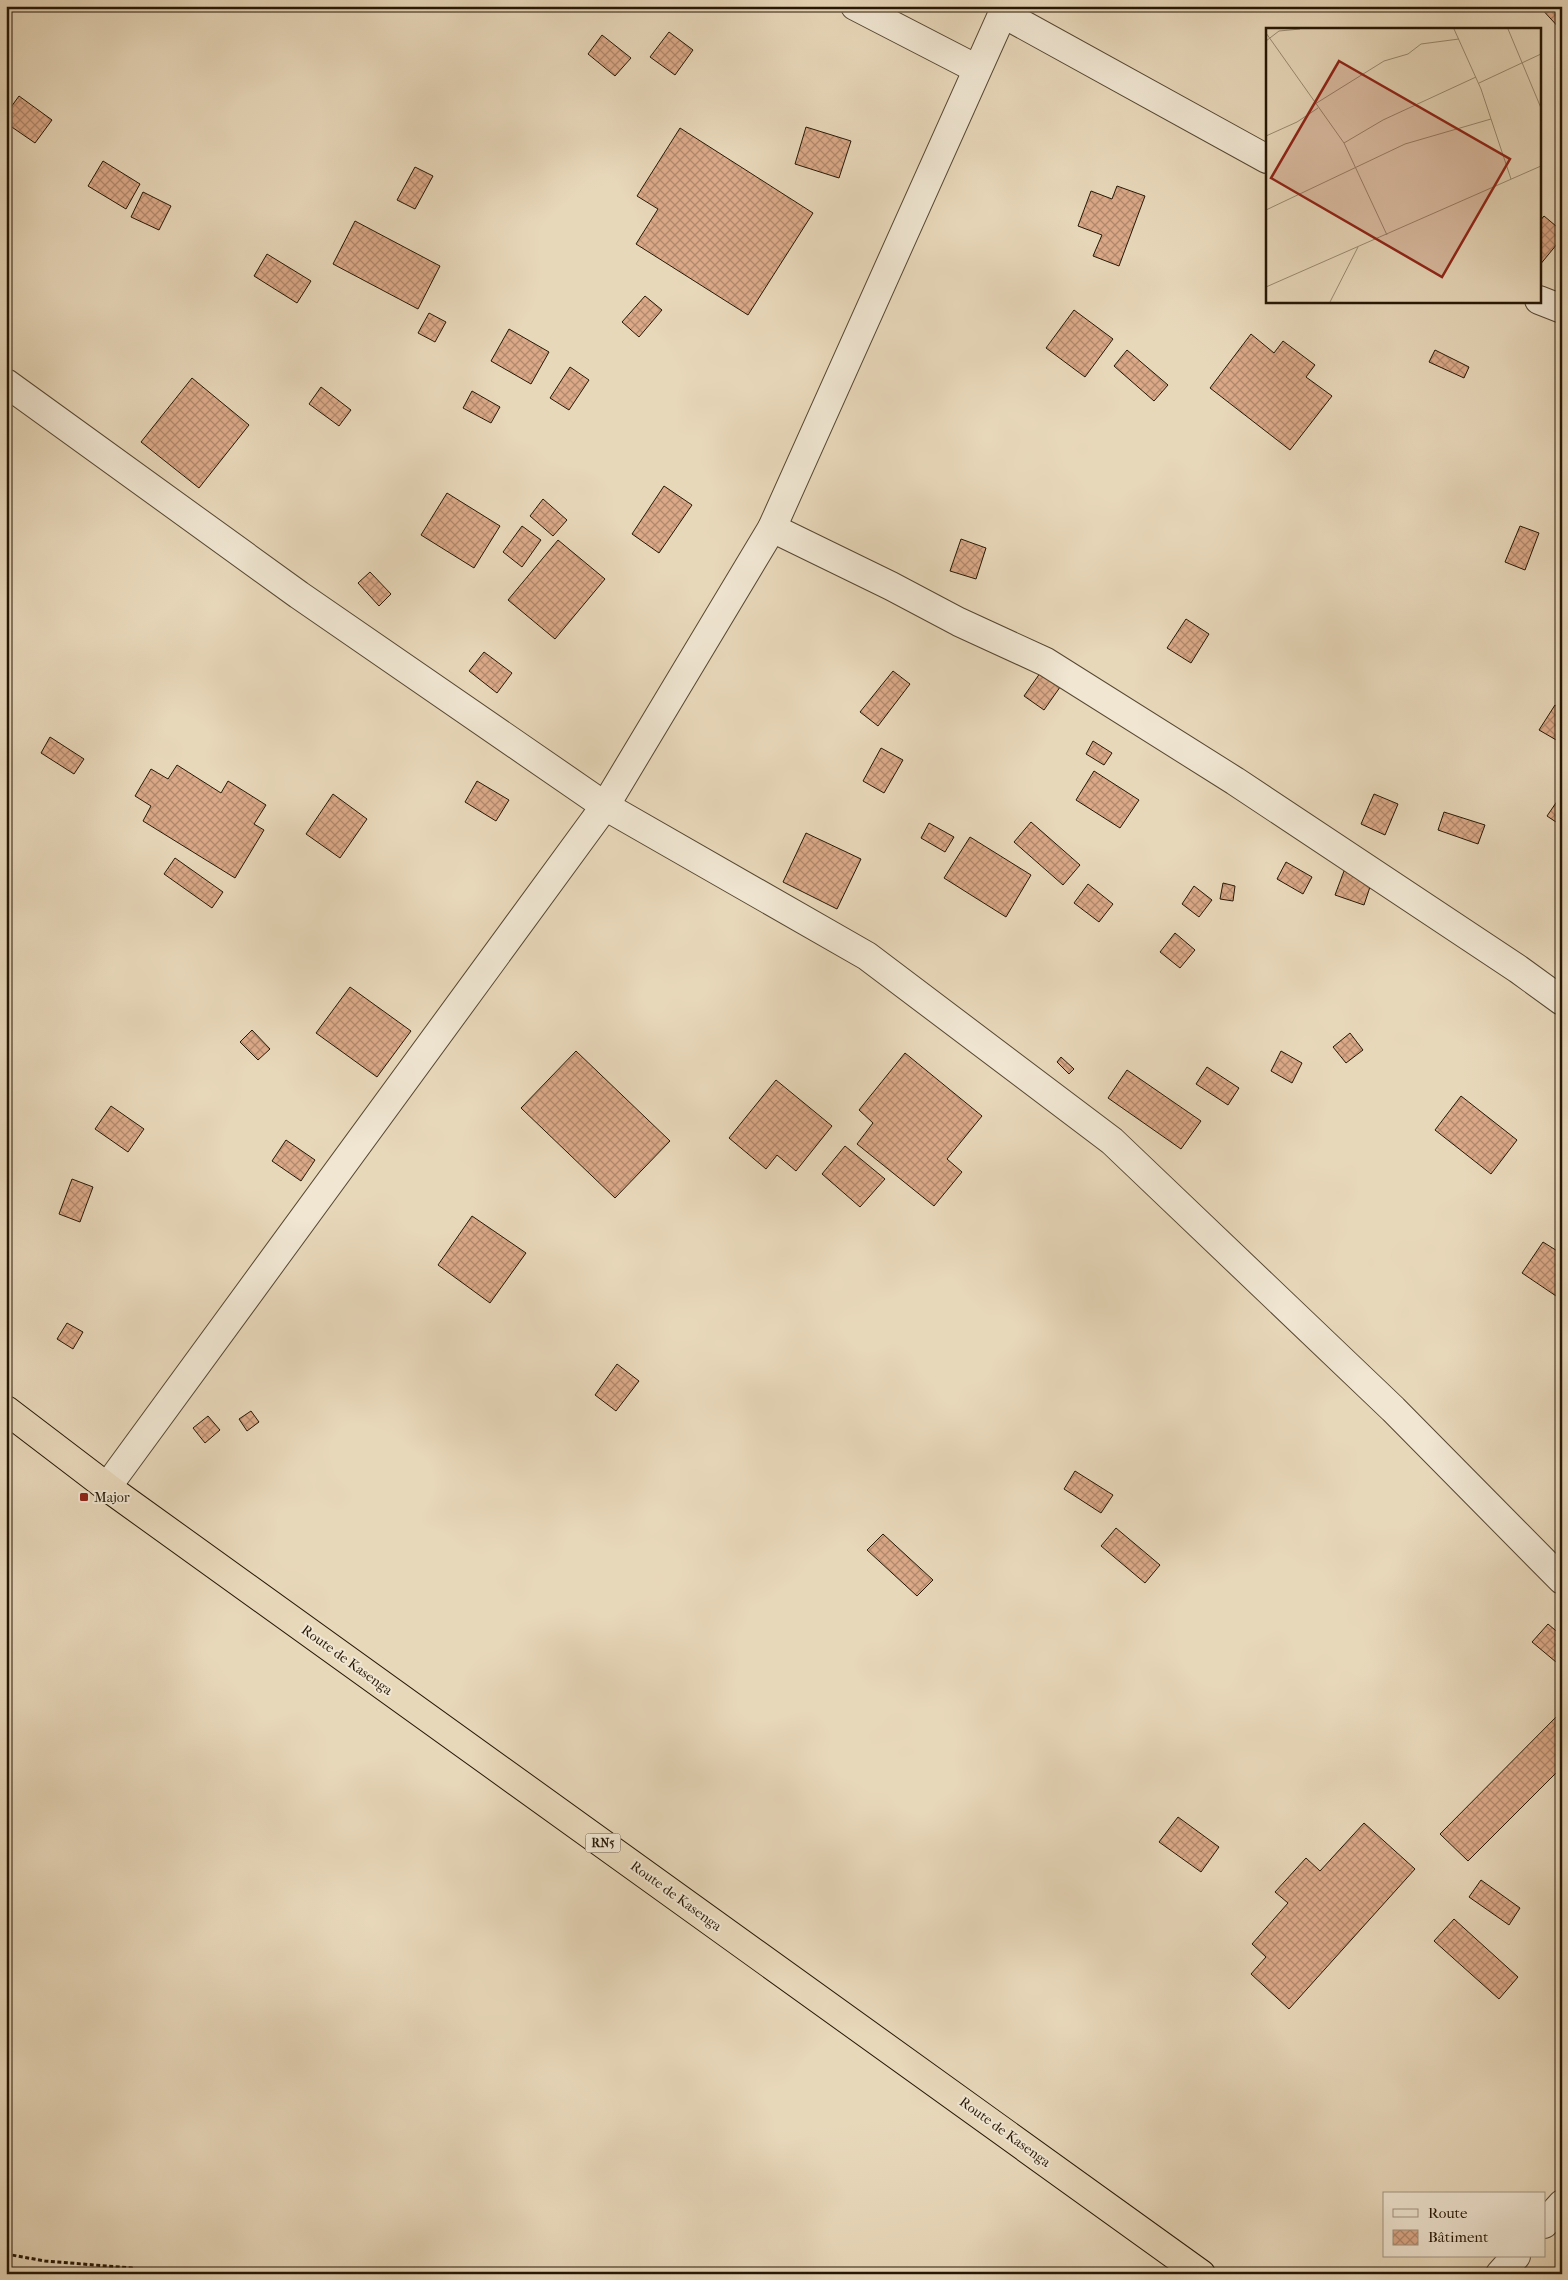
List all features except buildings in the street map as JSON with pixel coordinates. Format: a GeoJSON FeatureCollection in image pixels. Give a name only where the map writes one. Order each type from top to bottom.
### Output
{"type":"FeatureCollection","features":[{"type":"Feature","properties":{"kind":"highway","name":"Route de Kasenga"},"geometry":{"type":"LineString","coordinates":[[6,1410],[107,1487],[1201,2274]]}},
{"type":"Feature","properties":{"kind":"street"},"geometry":{"type":"LineString","coordinates":[[855,6],[977,70]]}},
{"type":"Feature","properties":{"kind":"street"},"geometry":{"type":"LineString","coordinates":[[107,1487],[605,806],[772,528],[1004,10],[1266,158]]}},
{"type":"Feature","properties":{"kind":"street"},"geometry":{"type":"LineString","coordinates":[[1540,300],[1562,309]]}},
{"type":"Feature","properties":{"kind":"street"},"geometry":{"type":"LineString","coordinates":[[6,383],[299,595],[605,806],[867,956],[1112,1141],[1394,1409],[1562,1580]]}},
{"type":"Feature","properties":{"kind":"street"},"geometry":{"type":"LineString","coordinates":[[772,528],[891,586],[959,622],[1046,662],[1235,781],[1502,958],[1562,1001]]}},
{"type":"Feature","properties":{"kind":"street"},"geometry":{"type":"LineString","coordinates":[[1546,2222],[1562,2204]]}},
{"type":"Feature","properties":{"kind":"street"},"geometry":{"type":"LineString","coordinates":[[1500,2274],[1514,2258]]}},
{"type":"Feature","properties":{"kind":"path"},"geometry":{"type":"LineString","coordinates":[[6,2254],[46,2262],[132,2268],[143,2274]]}},
{"type":"Feature","properties":{"kind":"place","name":"Major"},"geometry":{"type":"Point","coordinates":[84,1497]}}]}
